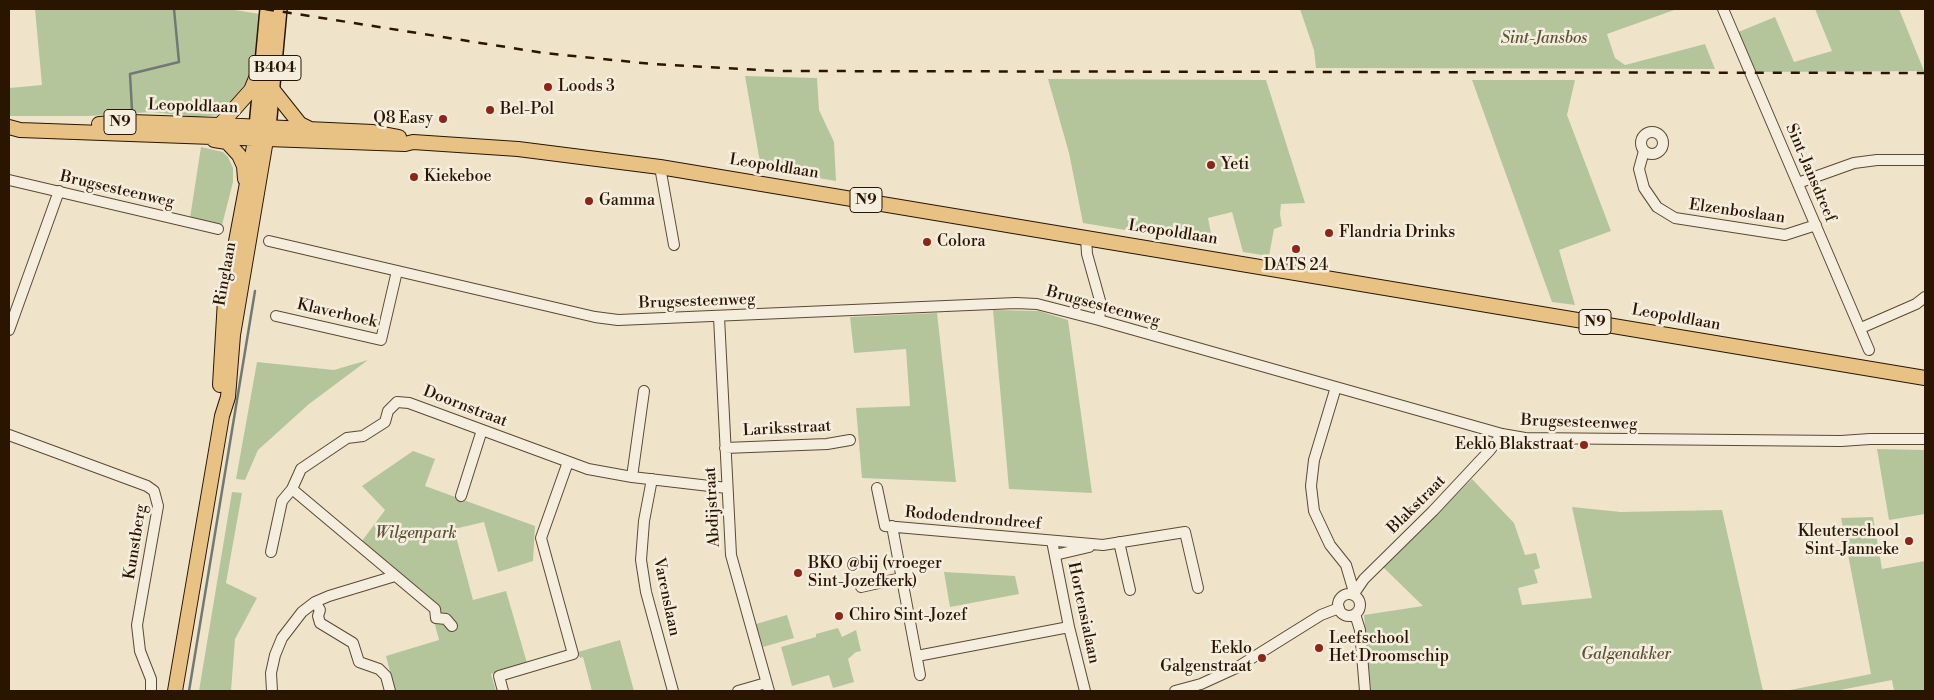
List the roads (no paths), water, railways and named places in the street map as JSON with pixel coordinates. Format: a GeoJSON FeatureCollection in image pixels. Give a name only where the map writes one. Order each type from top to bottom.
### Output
{"type":"FeatureCollection","features":[{"type":"Feature","properties":{"kind":"highway","name":"Ringlaan"},"geometry":{"type":"LineString","coordinates":[[262,133],[264,57],[268,9]]}},
{"type":"Feature","properties":{"kind":"highway","name":"Ringlaan"},"geometry":{"type":"LineString","coordinates":[[262,133],[273,90],[279,9]]}},
{"type":"Feature","properties":{"kind":"main road"},"geometry":{"type":"LineString","coordinates":[[220,125],[230,116],[256,84],[259,76],[260,62],[264,57]]}},
{"type":"Feature","properties":{"kind":"main road"},"geometry":{"type":"LineString","coordinates":[[273,90],[300,124],[311,130]]}},
{"type":"Feature","properties":{"kind":"main road","name":"Leopoldlaan"},"geometry":{"type":"LineString","coordinates":[[9,127],[131,122],[220,125],[288,138],[405,144],[414,142],[518,149],[660,167],[1925,378]]}},
{"type":"Feature","properties":{"kind":"main road","name":"Leopoldlaan"},"geometry":{"type":"LineString","coordinates":[[9,127],[20,130],[205,136],[311,130],[373,132],[406,138],[414,142]]}},
{"type":"Feature","properties":{"kind":"main road","name":"Ringlaan"},"geometry":{"type":"LineString","coordinates":[[175,691],[222,416],[228,397],[233,335],[261,174],[262,133]]}},
{"type":"Feature","properties":{"kind":"main road","name":"Ringlaan"},"geometry":{"type":"LineString","coordinates":[[222,416],[220,393],[224,312],[244,195],[262,133]]}},
{"type":"Feature","properties":{"kind":"main road"},"geometry":{"type":"LineString","coordinates":[[205,136],[227,142],[239,155],[244,166],[244,195]]}},
{"type":"Feature","properties":{"kind":"main road"},"geometry":{"type":"LineString","coordinates":[[261,174],[270,155],[288,138]]}},
{"type":"Feature","properties":{"kind":"street","name":"Sint-Jansdreef"},"geometry":{"type":"LineString","coordinates":[[1723,9],[1869,350]]}},
{"type":"Feature","properties":{"kind":"street","name":"Elzenboslaan"},"geometry":{"type":"LineString","coordinates":[[1644,151],[1639,169],[1644,188],[1657,207],[1675,218],[1785,236],[1816,225]]}},
{"type":"Feature","properties":{"kind":"street"},"geometry":{"type":"LineString","coordinates":[[1798,183],[1854,163],[1877,160],[1925,160]]}},
{"type":"Feature","properties":{"kind":"street"},"geometry":{"type":"LineString","coordinates":[[660,167],[674,245]]}},
{"type":"Feature","properties":{"kind":"street","name":"Brugsesteenweg"},"geometry":{"type":"LineString","coordinates":[[9,180],[218,229]]}},
{"type":"Feature","properties":{"kind":"street"},"geometry":{"type":"LineString","coordinates":[[9,330],[59,192]]}},
{"type":"Feature","properties":{"kind":"street"},"geometry":{"type":"LineString","coordinates":[[1086,237],[1087,254],[1101,304],[1099,320]]}},
{"type":"Feature","properties":{"kind":"street","name":"Brugsesteenweg"},"geometry":{"type":"LineString","coordinates":[[269,241],[595,317],[644,320],[1016,303],[1037,304],[1502,434],[1561,440],[1925,440]]}},
{"type":"Feature","properties":{"kind":"street","name":"Klaverhoek"},"geometry":{"type":"LineString","coordinates":[[276,316],[381,340],[397,271]]}},
{"type":"Feature","properties":{"kind":"street"},"geometry":{"type":"LineString","coordinates":[[1861,328],[1916,304],[1925,297]]}},
{"type":"Feature","properties":{"kind":"street","name":"Abdijstraat"},"geometry":{"type":"LineString","coordinates":[[719,317],[731,555],[768,687]]}},
{"type":"Feature","properties":{"kind":"street"},"geometry":{"type":"LineString","coordinates":[[1336,387],[1314,460],[1310,486],[1314,511],[1330,545],[1346,565],[1354,594],[1360,604],[1355,614],[1360,630],[1365,691]]}},
{"type":"Feature","properties":{"kind":"street"},"geometry":{"type":"LineString","coordinates":[[632,477],[644,391]]}},
{"type":"Feature","properties":{"kind":"street","name":"Doornstraat"},"geometry":{"type":"LineString","coordinates":[[271,552],[282,501],[292,489],[301,469],[347,438],[364,436],[385,422],[388,412],[397,402],[409,402],[588,469],[632,477],[727,488]]}},
{"type":"Feature","properties":{"kind":"street"},"geometry":{"type":"LineString","coordinates":[[462,496],[482,430]]}},
{"type":"Feature","properties":{"kind":"street","name":"Blakstraat"},"geometry":{"type":"LineString","coordinates":[[1354,594],[1372,571],[1476,465],[1502,434]]}},
{"type":"Feature","properties":{"kind":"street","name":"Kunstberg"},"geometry":{"type":"LineString","coordinates":[[9,436],[147,486],[154,491],[158,506],[137,625],[140,651],[151,680],[151,691]]}},
{"type":"Feature","properties":{"kind":"street","name":"Lariksstraat"},"geometry":{"type":"LineString","coordinates":[[725,448],[827,444],[850,440]]}},
{"type":"Feature","properties":{"kind":"street"},"geometry":{"type":"LineString","coordinates":[[503,691],[499,676],[573,654],[541,538],[568,462]]}},
{"type":"Feature","properties":{"kind":"street","name":"Varenslaan"},"geometry":{"type":"LineString","coordinates":[[652,479],[642,537],[641,568],[673,691]]}},
{"type":"Feature","properties":{"kind":"street"},"geometry":{"type":"LineString","coordinates":[[877,488],[885,526],[892,526],[920,675]]}},
{"type":"Feature","properties":{"kind":"street"},"geometry":{"type":"LineString","coordinates":[[292,489],[435,609],[436,618],[446,619],[452,626]]}},
{"type":"Feature","properties":{"kind":"street","name":"Rododendrondreef"},"geometry":{"type":"LineString","coordinates":[[892,526],[1103,544]]}},
{"type":"Feature","properties":{"kind":"street"},"geometry":{"type":"LineString","coordinates":[[1055,555],[1103,544],[1185,532],[1198,588]]}},
{"type":"Feature","properties":{"kind":"street","name":"Hortensialaan"},"geometry":{"type":"LineString","coordinates":[[1052,541],[1069,627],[1085,691]]}},
{"type":"Feature","properties":{"kind":"street"},"geometry":{"type":"LineString","coordinates":[[1119,542],[1130,590]]}},
{"type":"Feature","properties":{"kind":"street"},"geometry":{"type":"LineString","coordinates":[[272,691],[271,673],[282,638],[302,612],[315,602],[329,596],[395,576]]}},
{"type":"Feature","properties":{"kind":"street"},"geometry":{"type":"LineString","coordinates":[[861,587],[901,578]]}},
{"type":"Feature","properties":{"kind":"street"},"geometry":{"type":"LineString","coordinates":[[1339,608],[1342,598],[1354,594]]}},
{"type":"Feature","properties":{"kind":"street"},"geometry":{"type":"LineString","coordinates":[[315,602],[320,610],[318,616],[320,623],[353,643],[359,662],[379,669],[386,676],[390,691]]}},
{"type":"Feature","properties":{"kind":"street"},"geometry":{"type":"LineString","coordinates":[[1339,608],[1344,615],[1355,614]]}},
{"type":"Feature","properties":{"kind":"street"},"geometry":{"type":"LineString","coordinates":[[1175,691],[1201,684],[1236,668],[1321,615],[1339,608]]}},
{"type":"Feature","properties":{"kind":"street"},"geometry":{"type":"LineString","coordinates":[[917,656],[1069,627]]}},
{"type":"Feature","properties":{"kind":"street"},"geometry":{"type":"LineString","coordinates":[[738,691],[768,687]]}},
{"type":"Feature","properties":{"kind":"waterway"},"geometry":{"type":"LineString","coordinates":[[132,110],[130,74],[179,62],[174,9]]}},
{"type":"Feature","properties":{"kind":"waterway"},"geometry":{"type":"LineString","coordinates":[[189,691],[255,291]]}},
{"type":"Feature","properties":{"kind":"railway"},"geometry":{"type":"LineString","coordinates":[[265,9],[544,53],[652,64],[777,71],[1925,73]]}},
{"type":"Feature","properties":{"kind":"place","name":"Loods 3"},"geometry":{"type":"Point","coordinates":[548,87]}},
{"type":"Feature","properties":{"kind":"place","name":"Bel-Pol"},"geometry":{"type":"Point","coordinates":[490,110]}},
{"type":"Feature","properties":{"kind":"place","name":"Q8 Easy"},"geometry":{"type":"Point","coordinates":[443,119]}},
{"type":"Feature","properties":{"kind":"place","name":"Yeti"},"geometry":{"type":"Point","coordinates":[1211,165]}},
{"type":"Feature","properties":{"kind":"place","name":"Kiekeboe"},"geometry":{"type":"Point","coordinates":[414,177]}},
{"type":"Feature","properties":{"kind":"place","name":"Gamma"},"geometry":{"type":"Point","coordinates":[589,201]}},
{"type":"Feature","properties":{"kind":"place","name":"Flandria Drinks"},"geometry":{"type":"Point","coordinates":[1329,233]}},
{"type":"Feature","properties":{"kind":"place","name":"Colora"},"geometry":{"type":"Point","coordinates":[927,242]}},
{"type":"Feature","properties":{"kind":"place","name":"DATS 24"},"geometry":{"type":"Point","coordinates":[1296,249]}},
{"type":"Feature","properties":{"kind":"place","name":"Eeklo Blakstraat"},"geometry":{"type":"Point","coordinates":[1584,445]}},
{"type":"Feature","properties":{"kind":"place","name":"Kleuterschool Sint-Janneke"},"geometry":{"type":"Point","coordinates":[1909,541]}},
{"type":"Feature","properties":{"kind":"place","name":"BKO @bij (vroeger Sint-Jozefkerk)"},"geometry":{"type":"Point","coordinates":[798,573]}},
{"type":"Feature","properties":{"kind":"place","name":"Chiro Sint-Jozef"},"geometry":{"type":"Point","coordinates":[839,616]}},
{"type":"Feature","properties":{"kind":"place","name":"Leefschool Het Droomschip"},"geometry":{"type":"Point","coordinates":[1319,648]}},
{"type":"Feature","properties":{"kind":"place","name":"Eeklo Galgenstraat"},"geometry":{"type":"Point","coordinates":[1262,658]}},
{"type":"Feature","properties":{"kind":"park label","name":"Sint-Jansbos"},"geometry":{"type":"Point","coordinates":[1544,39]}},
{"type":"Feature","properties":{"kind":"park label","name":"Wilgenpark"},"geometry":{"type":"Point","coordinates":[416,534]}},
{"type":"Feature","properties":{"kind":"park label","name":"Galgenakker"},"geometry":{"type":"Point","coordinates":[1626,655]}}]}
